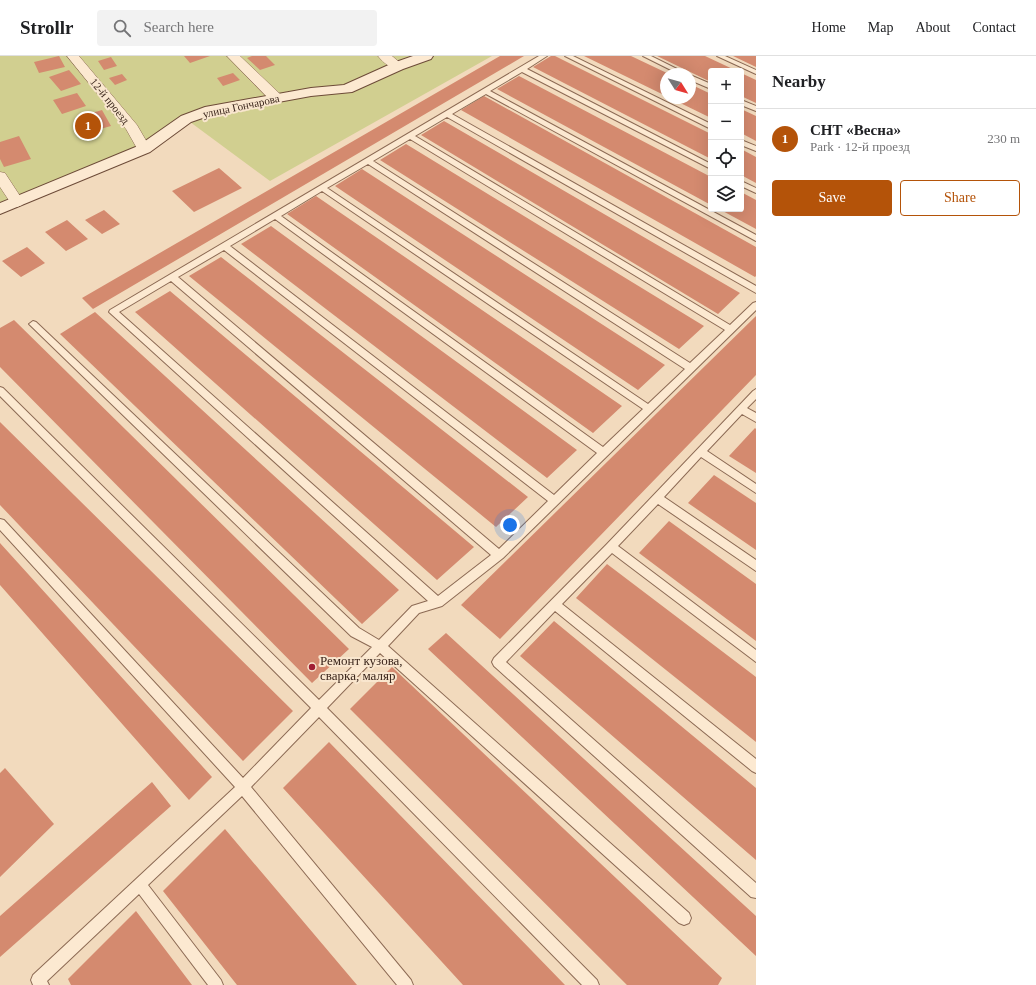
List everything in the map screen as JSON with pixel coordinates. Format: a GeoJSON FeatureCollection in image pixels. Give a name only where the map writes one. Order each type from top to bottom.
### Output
{"type":"FeatureCollection","features":[{"type":"Feature","properties":{"kind":"street","name":"12-й проезд"},"geometry":{"type":"LineString","coordinates":[[73,56],[132,128],[144,149]]}},
{"type":"Feature","properties":{"kind":"street"},"geometry":{"type":"LineString","coordinates":[[233,56],[276,98]]}},
{"type":"Feature","properties":{"kind":"street"},"geometry":{"type":"LineString","coordinates":[[384,56],[398,66]]}},
{"type":"Feature","properties":{"kind":"street","name":"улица Гончарова"},"geometry":{"type":"LineString","coordinates":[[0,209],[144,149],[186,119],[210,110],[276,98],[347,89],[398,66],[426,56]]}},
{"type":"Feature","properties":{"kind":"street"},"geometry":{"type":"LineString","coordinates":[[0,176],[17,202]]}},
{"type":"Feature","properties":{"kind":"lane"},"geometry":{"type":"LineString","coordinates":[[438,603],[113,312],[544,56]]}},
{"type":"Feature","properties":{"kind":"lane"},"geometry":{"type":"LineString","coordinates":[[568,56],[708,126]]}},
{"type":"Feature","properties":{"kind":"lane"},"geometry":{"type":"LineString","coordinates":[[646,56],[671,68]]}},
{"type":"Feature","properties":{"kind":"lane"},"geometry":{"type":"LineString","coordinates":[[720,56],[756,72]]}},
{"type":"Feature","properties":{"kind":"lane"},"geometry":{"type":"LineString","coordinates":[[522,69],[708,165]]}},
{"type":"Feature","properties":{"kind":"lane"},"geometry":{"type":"LineString","coordinates":[[696,80],[708,86]]}},
{"type":"Feature","properties":{"kind":"lane"},"geometry":{"type":"LineString","coordinates":[[486,91],[756,238]]}},
{"type":"Feature","properties":{"kind":"lane"},"geometry":{"type":"LineString","coordinates":[[744,103],[756,109]]}},
{"type":"Feature","properties":{"kind":"lane"},"geometry":{"type":"LineString","coordinates":[[447,114],[756,290]]}},
{"type":"Feature","properties":{"kind":"lane"},"geometry":{"type":"LineString","coordinates":[[410,136],[731,330]]}},
{"type":"Feature","properties":{"kind":"lane"},"geometry":{"type":"LineString","coordinates":[[744,143],[756,149]]}},
{"type":"Feature","properties":{"kind":"lane"},"geometry":{"type":"LineString","coordinates":[[369,161],[692,368]]}},
{"type":"Feature","properties":{"kind":"lane"},"geometry":{"type":"LineString","coordinates":[[744,185],[756,191]]}},
{"type":"Feature","properties":{"kind":"lane"},"geometry":{"type":"LineString","coordinates":[[322,188],[650,409]]}},
{"type":"Feature","properties":{"kind":"lane"},"geometry":{"type":"LineString","coordinates":[[276,216],[604,453]]}},
{"type":"Feature","properties":{"kind":"lane"},"geometry":{"type":"LineString","coordinates":[[225,246],[554,501]]}},
{"type":"Feature","properties":{"kind":"lane"},"geometry":{"type":"LineString","coordinates":[[172,277],[499,555]]}},
{"type":"Feature","properties":{"kind":"lane"},"geometry":{"type":"LineString","coordinates":[[42,985],[38,980],[243,787],[416,609],[438,603],[499,555],[756,305]]}},
{"type":"Feature","properties":{"kind":"lane"},"geometry":{"type":"LineString","coordinates":[[33,324],[355,632],[380,646],[684,918]]}},
{"type":"Feature","properties":{"kind":"lane"},"geometry":{"type":"LineString","coordinates":[[0,390],[320,708],[592,985]]}},
{"type":"Feature","properties":{"kind":"lane"},"geometry":{"type":"LineString","coordinates":[[756,393],[612,547],[498,662],[756,892]]}},
{"type":"Feature","properties":{"kind":"lane"},"geometry":{"type":"LineString","coordinates":[[741,409],[756,418]]}},
{"type":"Feature","properties":{"kind":"lane"},"geometry":{"type":"LineString","coordinates":[[702,452],[756,489]]}},
{"type":"Feature","properties":{"kind":"lane"},"geometry":{"type":"LineString","coordinates":[[658,498],[756,566]]}},
{"type":"Feature","properties":{"kind":"lane"},"geometry":{"type":"LineString","coordinates":[[0,523],[243,787],[406,985]]}},
{"type":"Feature","properties":{"kind":"lane"},"geometry":{"type":"LineString","coordinates":[[612,547],[756,657]]}},
{"type":"Feature","properties":{"kind":"lane"},"geometry":{"type":"LineString","coordinates":[[556,605],[756,767]]}},
{"type":"Feature","properties":{"kind":"lane"},"geometry":{"type":"LineString","coordinates":[[140,885],[216,985]]}},
{"type":"Feature","properties":{"kind":"shaded area"},"geometry":{"type":"Polygon","coordinates":[[[0,56],[492,56],[270,181],[186,119],[144,149],[0,209],[0,56]]]}},
{"type":"Feature","properties":{"kind":"building"},"geometry":{"type":"Polygon","coordinates":[[[59,56],[65,67],[39,73],[34,62],[59,56]]]}},
{"type":"Feature","properties":{"kind":"building"},"geometry":{"type":"Polygon","coordinates":[[[184,56],[210,56],[190,63],[184,56]]]}},
{"type":"Feature","properties":{"kind":"building"},"geometry":{"type":"Polygon","coordinates":[[[252,56],[266,56],[275,65],[260,70],[247,58],[252,56]]]}},
{"type":"Feature","properties":{"kind":"building"},"geometry":{"type":"Polygon","coordinates":[[[500,56],[524,56],[93,309],[82,298],[500,56]]]}},
{"type":"Feature","properties":{"kind":"building"},"geometry":{"type":"Polygon","coordinates":[[[551,56],[555,56],[708,132],[708,157],[533,67],[551,56]]]}},
{"type":"Feature","properties":{"kind":"building"},"geometry":{"type":"Polygon","coordinates":[[[584,56],[631,56],[660,70],[660,93],[584,56]]]}},
{"type":"Feature","properties":{"kind":"building"},"geometry":{"type":"Polygon","coordinates":[[[657,56],[705,56],[731,68],[708,68],[708,81],[696,75],[696,68],[682,68],[657,56]]]}},
{"type":"Feature","properties":{"kind":"building"},"geometry":{"type":"Polygon","coordinates":[[[733,56],[756,56],[756,67],[733,56]]]}},
{"type":"Feature","properties":{"kind":"building"},"geometry":{"type":"Polygon","coordinates":[[[111,57],[117,66],[104,70],[98,61],[111,57]]]}},
{"type":"Feature","properties":{"kind":"building"},"geometry":{"type":"Polygon","coordinates":[[[69,70],[81,84],[61,91],[49,77],[69,70]]]}},
{"type":"Feature","properties":{"kind":"building"},"geometry":{"type":"Polygon","coordinates":[[[233,73],[240,80],[223,86],[217,78],[233,73]]]}},
{"type":"Feature","properties":{"kind":"building"},"geometry":{"type":"Polygon","coordinates":[[[122,74],[127,80],[115,85],[109,78],[122,74]]]}},
{"type":"Feature","properties":{"kind":"building"},"geometry":{"type":"Polygon","coordinates":[[[744,74],[756,80],[756,103],[744,97],[744,74]]]}},
{"type":"Feature","properties":{"kind":"building"},"geometry":{"type":"Polygon","coordinates":[[[519,76],[708,175],[708,203],[497,89],[519,76]]]}},
{"type":"Feature","properties":{"kind":"building"},"geometry":{"type":"Polygon","coordinates":[[[696,87],[708,93],[708,117],[682,104],[696,104],[696,87]]]}},
{"type":"Feature","properties":{"kind":"building"},"geometry":{"type":"Polygon","coordinates":[[[77,93],[86,106],[62,114],[53,100],[77,93]]]}},
{"type":"Feature","properties":{"kind":"building"},"geometry":{"type":"Polygon","coordinates":[[[484,96],[756,247],[756,276],[755,277],[461,110],[484,96]]]}},
{"type":"Feature","properties":{"kind":"building"},"geometry":{"type":"Polygon","coordinates":[[[102,110],[111,126],[93,131],[85,115],[102,110]]]}},
{"type":"Feature","properties":{"kind":"building"},"geometry":{"type":"Polygon","coordinates":[[[744,110],[756,116],[756,141],[744,135],[744,110]]]}},
{"type":"Feature","properties":{"kind":"building"},"geometry":{"type":"Polygon","coordinates":[[[444,121],[740,293],[718,314],[421,135],[444,121]]]}},
{"type":"Feature","properties":{"kind":"building"},"geometry":{"type":"Polygon","coordinates":[[[19,136],[31,159],[4,167],[0,159],[0,142],[19,136]]]}},
{"type":"Feature","properties":{"kind":"building"},"geometry":{"type":"Polygon","coordinates":[[[406,144],[704,326],[679,349],[380,160],[406,144]]]}},
{"type":"Feature","properties":{"kind":"building"},"geometry":{"type":"Polygon","coordinates":[[[744,151],[756,157],[756,183],[744,177],[744,151]]]}},
{"type":"Feature","properties":{"kind":"building"},"geometry":{"type":"Polygon","coordinates":[[[219,168],[242,188],[194,212],[172,191],[219,168]]]}},
{"type":"Feature","properties":{"kind":"building"},"geometry":{"type":"Polygon","coordinates":[[[362,169],[665,365],[638,390],[335,186],[362,169]]]}},
{"type":"Feature","properties":{"kind":"building"},"geometry":{"type":"Polygon","coordinates":[[[744,194],[756,200],[756,229],[725,212],[744,212],[744,194]]]}},
{"type":"Feature","properties":{"kind":"building"},"geometry":{"type":"Polygon","coordinates":[[[316,196],[622,406],[593,433],[287,214],[316,196]]]}},
{"type":"Feature","properties":{"kind":"building"},"geometry":{"type":"Polygon","coordinates":[[[104,210],[120,224],[102,234],[85,220],[104,210]]]}},
{"type":"Feature","properties":{"kind":"building"},"geometry":{"type":"Polygon","coordinates":[[[67,220],[88,239],[66,251],[45,232],[67,220]]]}},
{"type":"Feature","properties":{"kind":"building"},"geometry":{"type":"Polygon","coordinates":[[[271,226],[577,450],[547,478],[241,244],[271,226]]]}},
{"type":"Feature","properties":{"kind":"building"},"geometry":{"type":"Polygon","coordinates":[[[27,247],[45,263],[21,277],[2,261],[27,247]]]}},
{"type":"Feature","properties":{"kind":"building"},"geometry":{"type":"Polygon","coordinates":[[[221,257],[528,497],[496,527],[189,276],[221,257]]]}},
{"type":"Feature","properties":{"kind":"building"},"geometry":{"type":"Polygon","coordinates":[[[170,291],[474,547],[437,580],[135,312],[170,291]]]}},
{"type":"Feature","properties":{"kind":"building"},"geometry":{"type":"Polygon","coordinates":[[[95,312],[399,590],[362,624],[60,334],[95,312]]]}},
{"type":"Feature","properties":{"kind":"building"},"geometry":{"type":"Polygon","coordinates":[[[756,316],[756,375],[500,639],[461,605],[756,316]]]}},
{"type":"Feature","properties":{"kind":"building"},"geometry":{"type":"Polygon","coordinates":[[[14,320],[349,649],[312,683],[0,367],[0,328],[14,320]]]}},
{"type":"Feature","properties":{"kind":"building"},"geometry":{"type":"Polygon","coordinates":[[[0,422],[293,711],[243,761],[0,505],[0,422]]]}},
{"type":"Feature","properties":{"kind":"building"},"geometry":{"type":"Polygon","coordinates":[[[755,428],[756,429],[756,473],[729,456],[755,428]]]}},
{"type":"Feature","properties":{"kind":"building"},"geometry":{"type":"Polygon","coordinates":[[[714,475],[756,503],[756,550],[688,503],[714,475]]]}},
{"type":"Feature","properties":{"kind":"building"},"geometry":{"type":"Polygon","coordinates":[[[669,521],[756,584],[756,641],[639,553],[669,521]]]}},
{"type":"Feature","properties":{"kind":"building"},"geometry":{"type":"Polygon","coordinates":[[[0,543],[212,777],[189,800],[0,585],[0,543]]]}},
{"type":"Feature","properties":{"kind":"building"},"geometry":{"type":"Polygon","coordinates":[[[607,564],[756,677],[756,742],[576,598],[607,564]]]}},
{"type":"Feature","properties":{"kind":"building"},"geometry":{"type":"Polygon","coordinates":[[[554,621],[756,788],[756,860],[520,656],[554,621]]]}},
{"type":"Feature","properties":{"kind":"building"},"geometry":{"type":"Polygon","coordinates":[[[446,633],[756,916],[756,956],[428,649],[446,633]]]}},
{"type":"Feature","properties":{"kind":"building"},"geometry":{"type":"Polygon","coordinates":[[[392,667],[722,978],[718,985],[627,985],[350,709],[392,667]]]}},
{"type":"Feature","properties":{"kind":"building"},"geometry":{"type":"Polygon","coordinates":[[[329,742],[565,985],[463,985],[283,788],[329,742]]]}},
{"type":"Feature","properties":{"kind":"building"},"geometry":{"type":"Polygon","coordinates":[[[5,768],[54,824],[0,877],[0,773],[5,768]]]}},
{"type":"Feature","properties":{"kind":"building"},"geometry":{"type":"Polygon","coordinates":[[[152,782],[171,806],[0,957],[0,916],[152,782]]]}},
{"type":"Feature","properties":{"kind":"building"},"geometry":{"type":"Polygon","coordinates":[[[225,829],[357,985],[237,985],[163,891],[225,829]]]}},
{"type":"Feature","properties":{"kind":"building"},"geometry":{"type":"Polygon","coordinates":[[[136,911],[192,985],[71,985],[68,979],[136,911]]]}},
{"type":"Feature","properties":{"kind":"place","name":"СНТ «Весна»"},"geometry":{"type":"Point","coordinates":[88,126]}},
{"type":"Feature","properties":{"kind":"place","name":"Ремонт кузова, сварка, маляр"},"geometry":{"type":"Point","coordinates":[312,667]}}]}
